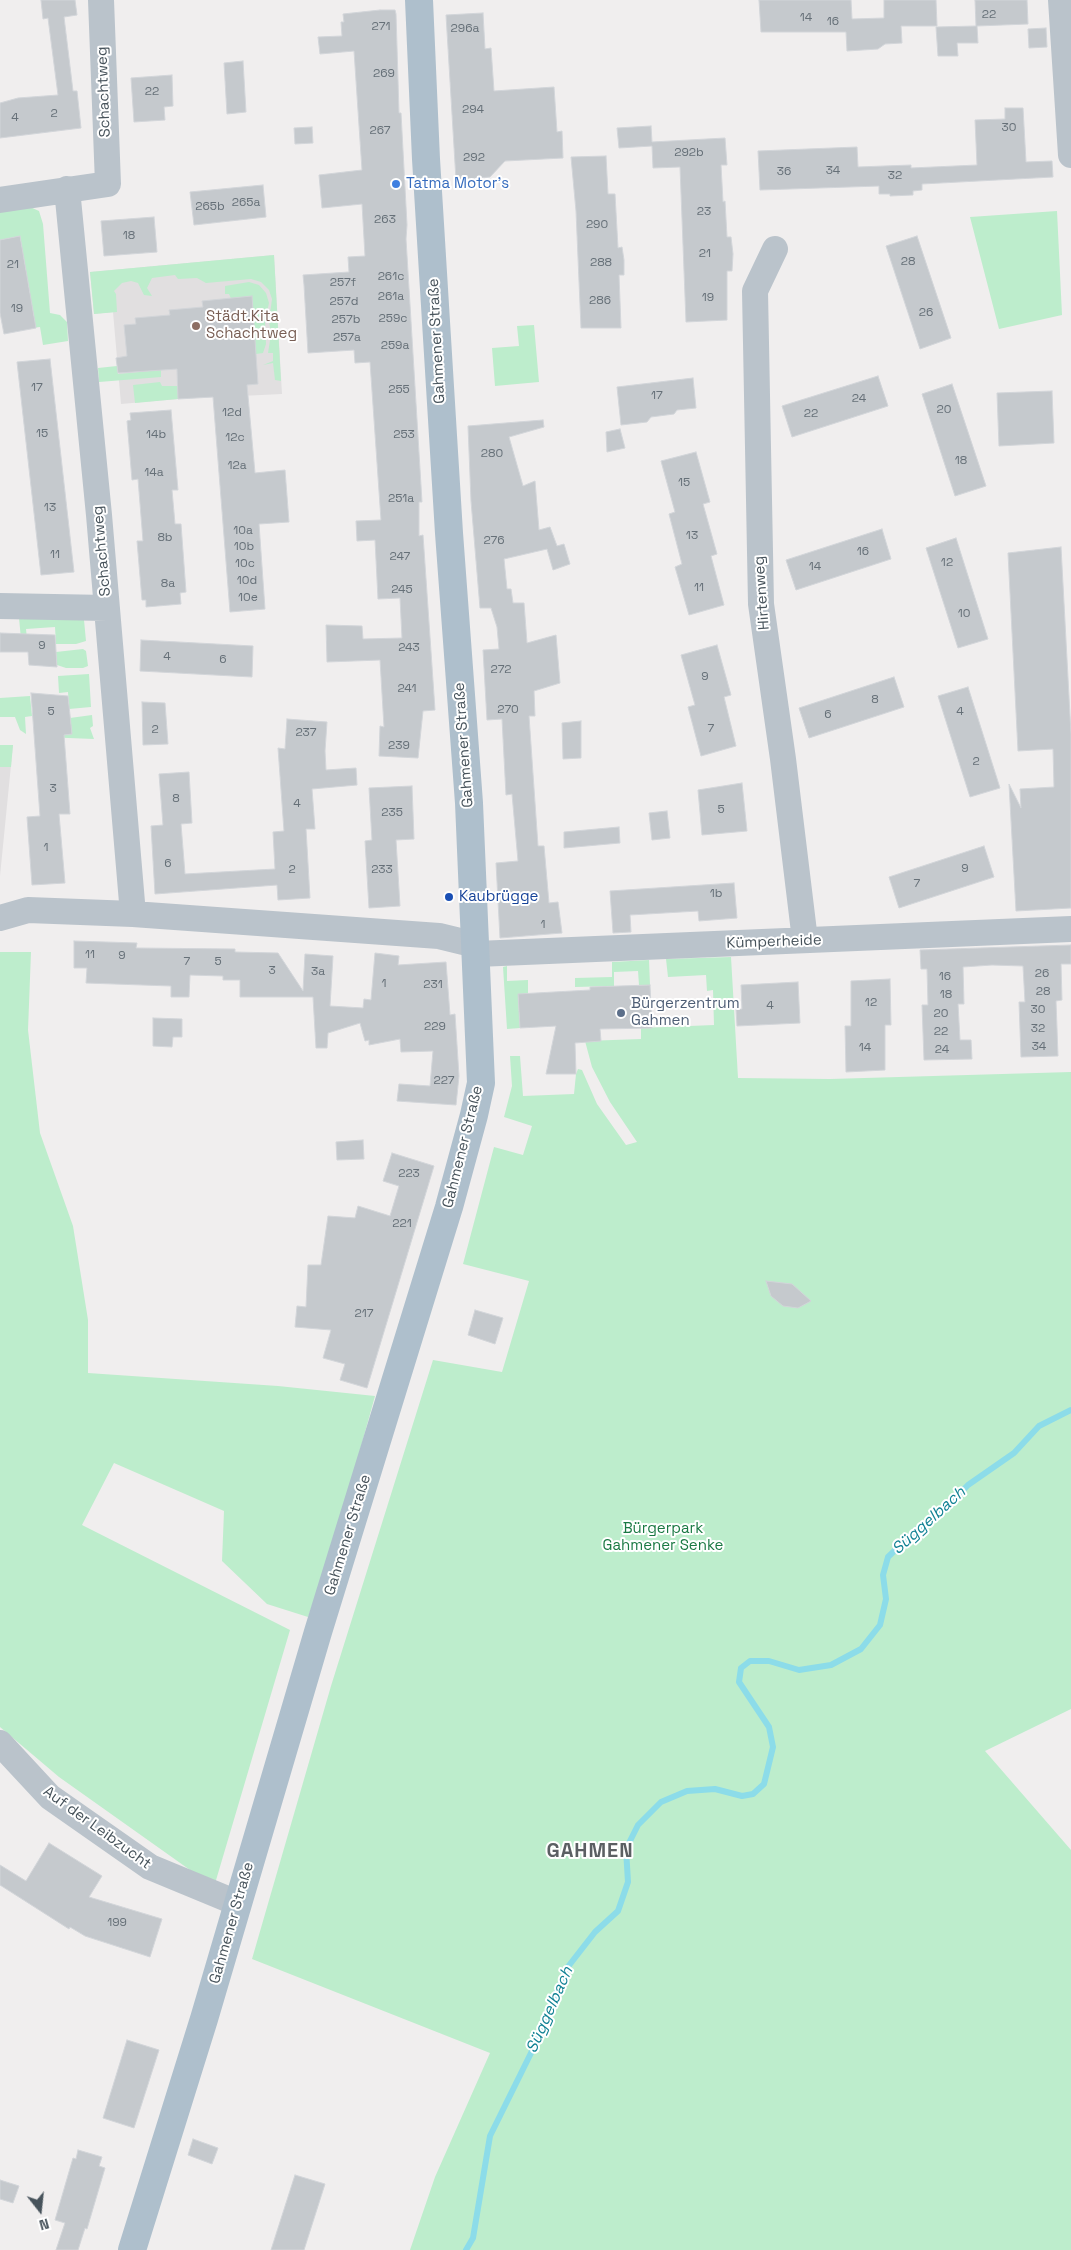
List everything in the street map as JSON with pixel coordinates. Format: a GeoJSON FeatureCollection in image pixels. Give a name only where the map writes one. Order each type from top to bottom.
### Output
{"type":"FeatureCollection","features":[{"type":"Feature","properties":{"kind":"main road","name":"Gahmener Straße"},"geometry":{"type":"LineString","coordinates":[[132,2250],[449,1207],[474,1115],[480,1083],[477,949],[469,803],[439,369],[419,0]]}},
{"type":"Feature","properties":{"kind":"street","name":"Schachtweg"},"geometry":{"type":"LineString","coordinates":[[101,0],[108,184],[67,189],[107,608],[133,914]]}},
{"type":"Feature","properties":{"kind":"street"},"geometry":{"type":"LineString","coordinates":[[1061,0],[1071,154]]}},
{"type":"Feature","properties":{"kind":"street"},"geometry":{"type":"LineString","coordinates":[[0,200],[67,189]]}},
{"type":"Feature","properties":{"kind":"street","name":"Hirtenweg"},"geometry":{"type":"LineString","coordinates":[[775,248],[755,292],[760,604],[783,759],[805,940]]}},
{"type":"Feature","properties":{"kind":"street"},"geometry":{"type":"LineString","coordinates":[[0,606],[107,608]]}},
{"type":"Feature","properties":{"kind":"street"},"geometry":{"type":"LineString","coordinates":[[0,918],[28,910],[133,914],[439,936],[477,949]]}},
{"type":"Feature","properties":{"kind":"street","name":"Kümperheide"},"geometry":{"type":"LineString","coordinates":[[477,949],[805,940],[1071,929]]}},
{"type":"Feature","properties":{"kind":"street","name":"Auf der Leibzucht"},"geometry":{"type":"LineString","coordinates":[[0,1743],[50,1797],[150,1868],[237,1903]]}},
{"type":"Feature","properties":{"kind":"shaded area","name":"Städt.Kita Schachtweg"},"geometry":{"type":"Polygon","coordinates":[[[274,255],[282,394],[121,404],[113,312],[94,314],[90,272],[274,255]]]}},
{"type":"Feature","properties":{"kind":"shaded area"},"geometry":{"type":"Polygon","coordinates":[[[0,745],[13,745],[0,876],[0,745]]]}},
{"type":"Feature","properties":{"kind":"green space"},"geometry":{"type":"Polygon","coordinates":[[[28,206],[39,211],[43,224],[50,313],[60,315],[67,322],[68,341],[43,345],[40,327],[32,328],[34,317],[32,306],[26,295],[30,294],[28,282],[24,282],[26,271],[24,259],[18,250],[22,248],[20,236],[0,240],[0,211],[28,206]]]}},
{"type":"Feature","properties":{"kind":"green space"},"geometry":{"type":"Polygon","coordinates":[[[1057,211],[1062,315],[999,329],[970,217],[1057,211]]]}},
{"type":"Feature","properties":{"kind":"green space"},"geometry":{"type":"Polygon","coordinates":[[[274,255],[281,381],[275,380],[273,363],[263,365],[273,361],[273,353],[268,353],[271,334],[269,321],[272,299],[269,290],[261,282],[251,279],[206,283],[197,278],[178,279],[175,275],[152,278],[147,288],[152,296],[144,295],[138,283],[131,281],[122,283],[114,291],[116,294],[117,312],[94,314],[90,272],[274,255]]]}},
{"type":"Feature","properties":{"kind":"green space"},"geometry":{"type":"Polygon","coordinates":[[[249,282],[259,285],[266,293],[269,303],[265,321],[266,344],[263,353],[256,354],[229,294],[225,294],[225,286],[249,282]]]}},
{"type":"Feature","properties":{"kind":"green space"},"geometry":{"type":"Polygon","coordinates":[[[534,325],[539,382],[495,386],[492,348],[519,346],[517,326],[534,325]]]}},
{"type":"Feature","properties":{"kind":"green space"},"geometry":{"type":"Polygon","coordinates":[[[117,366],[118,374],[161,370],[161,377],[99,382],[98,368],[117,366]]]}},
{"type":"Feature","properties":{"kind":"green space"},"geometry":{"type":"Polygon","coordinates":[[[160,382],[162,386],[178,386],[178,399],[135,403],[133,385],[160,382]]]}},
{"type":"Feature","properties":{"kind":"green space"},"geometry":{"type":"Polygon","coordinates":[[[19,618],[84,620],[86,641],[76,644],[56,644],[55,627],[26,629],[28,649],[22,649],[19,618]]]}},
{"type":"Feature","properties":{"kind":"green space"},"geometry":{"type":"Polygon","coordinates":[[[83,649],[86,651],[88,666],[83,668],[66,668],[57,665],[56,652],[83,649]]]}},
{"type":"Feature","properties":{"kind":"green space"},"geometry":{"type":"Polygon","coordinates":[[[89,674],[91,707],[69,709],[68,692],[59,693],[58,676],[89,674]]]}},
{"type":"Feature","properties":{"kind":"green space"},"geometry":{"type":"Polygon","coordinates":[[[30,696],[32,716],[25,717],[26,734],[20,730],[15,717],[0,717],[0,698],[30,696]]]}},
{"type":"Feature","properties":{"kind":"green space"},"geometry":{"type":"Polygon","coordinates":[[[92,715],[93,726],[90,728],[94,739],[43,737],[72,734],[70,718],[92,715]]]}},
{"type":"Feature","properties":{"kind":"green space"},"geometry":{"type":"Polygon","coordinates":[[[0,745],[13,745],[11,767],[0,767],[0,745]]]}},
{"type":"Feature","properties":{"kind":"green space"},"geometry":{"type":"Polygon","coordinates":[[[0,952],[31,952],[28,1030],[40,1133],[73,1226],[88,1320],[88,1373],[278,1386],[375,1396],[333,1548],[308,1617],[267,1604],[222,1561],[224,1511],[114,1463],[82,1525],[290,1630],[214,1887],[59,1777],[0,1727],[0,952]]]}},
{"type":"Feature","properties":{"kind":"green space","name":"Bürgerpark Gahmener Senke"},"geometry":{"type":"Polygon","coordinates":[[[731,957],[738,1078],[830,1079],[1071,1072],[1071,1709],[985,1751],[1071,1850],[1071,2250],[410,2250],[435,2177],[490,2053],[252,1959],[331,1686],[433,1360],[502,1372],[529,1281],[463,1264],[494,1147],[523,1155],[532,1126],[504,1117],[512,1086],[510,1056],[520,1056],[523,1096],[574,1094],[576,1074],[578,1069],[582,1070],[597,1104],[626,1145],[637,1142],[610,1102],[592,1067],[585,1041],[641,1039],[641,1028],[714,1025],[713,990],[707,991],[706,975],[668,977],[666,959],[731,957]]]}},
{"type":"Feature","properties":{"kind":"green space"},"geometry":{"type":"Polygon","coordinates":[[[649,960],[650,985],[639,985],[638,971],[614,972],[614,986],[575,987],[575,978],[612,977],[612,962],[649,960]]]}},
{"type":"Feature","properties":{"kind":"green space"},"geometry":{"type":"Polygon","coordinates":[[[507,966],[507,981],[528,980],[528,994],[518,995],[520,1028],[507,1029],[503,967],[507,966]]]}},
{"type":"Feature","properties":{"kind":"building"},"geometry":{"type":"Polygon","coordinates":[[[41,0],[75,0],[77,15],[64,17],[73,91],[77,91],[81,128],[0,138],[0,103],[18,98],[58,95],[48,18],[43,19],[41,0]]]}},
{"type":"Feature","properties":{"kind":"building"},"geometry":{"type":"Polygon","coordinates":[[[759,0],[851,0],[852,19],[884,18],[884,0],[936,0],[937,26],[901,26],[902,43],[885,44],[878,49],[847,51],[846,32],[761,32],[759,0]]]}},
{"type":"Feature","properties":{"kind":"building"},"geometry":{"type":"Polygon","coordinates":[[[975,0],[1027,0],[1028,24],[977,26],[978,43],[957,43],[958,56],[938,56],[936,27],[976,26],[975,0]]]}},
{"type":"Feature","properties":{"kind":"building"},"geometry":{"type":"Polygon","coordinates":[[[395,10],[396,14],[399,113],[401,113],[407,225],[406,239],[422,502],[419,502],[419,536],[423,535],[435,710],[423,711],[418,758],[379,756],[380,726],[384,727],[380,660],[327,662],[326,625],[362,626],[363,639],[402,638],[400,598],[378,599],[375,540],[357,541],[356,521],[381,520],[370,362],[355,363],[354,350],[308,353],[303,275],[349,272],[348,257],[365,256],[362,204],[322,208],[319,175],[362,170],[354,51],[320,54],[318,37],[342,36],[341,22],[344,22],[343,14],[395,10]]]}},
{"type":"Feature","properties":{"kind":"building"},"geometry":{"type":"Polygon","coordinates":[[[483,13],[485,49],[491,48],[494,91],[554,87],[557,132],[562,131],[563,158],[505,161],[490,177],[456,180],[446,15],[483,13]]]}},
{"type":"Feature","properties":{"kind":"building"},"geometry":{"type":"Polygon","coordinates":[[[1046,28],[1047,47],[1029,48],[1028,29],[1046,28]]]}},
{"type":"Feature","properties":{"kind":"building"},"geometry":{"type":"Polygon","coordinates":[[[243,61],[246,112],[227,114],[224,63],[243,61]]]}},
{"type":"Feature","properties":{"kind":"building"},"geometry":{"type":"Polygon","coordinates":[[[172,75],[173,106],[164,107],[165,120],[134,122],[131,78],[172,75]]]}},
{"type":"Feature","properties":{"kind":"building"},"geometry":{"type":"Polygon","coordinates":[[[1005,108],[1023,108],[1026,162],[1052,161],[1053,177],[922,184],[922,190],[913,191],[913,195],[890,196],[890,194],[879,194],[879,186],[760,190],[758,151],[857,147],[858,167],[911,165],[911,168],[977,165],[975,120],[1005,119],[1005,108]]]}},
{"type":"Feature","properties":{"kind":"building"},"geometry":{"type":"Polygon","coordinates":[[[651,126],[652,142],[725,138],[727,165],[721,165],[723,202],[725,201],[727,237],[731,237],[733,254],[732,271],[727,271],[727,320],[686,322],[680,167],[653,168],[652,146],[619,148],[617,128],[651,126]]]}},
{"type":"Feature","properties":{"kind":"building"},"geometry":{"type":"Polygon","coordinates":[[[312,127],[313,143],[295,144],[294,128],[312,127]]]}},
{"type":"Feature","properties":{"kind":"building"},"geometry":{"type":"Polygon","coordinates":[[[606,156],[608,194],[615,194],[618,248],[622,247],[624,260],[624,275],[619,275],[621,328],[581,328],[576,211],[571,157],[606,156]]]}},
{"type":"Feature","properties":{"kind":"building"},"geometry":{"type":"Polygon","coordinates":[[[263,185],[266,217],[194,225],[190,192],[263,185]]]}},
{"type":"Feature","properties":{"kind":"building"},"geometry":{"type":"Polygon","coordinates":[[[154,217],[157,252],[104,256],[101,221],[154,217]]]}},
{"type":"Feature","properties":{"kind":"building"},"geometry":{"type":"Polygon","coordinates":[[[20,236],[36,328],[4,334],[0,313],[0,240],[20,236]]]}},
{"type":"Feature","properties":{"kind":"building"},"geometry":{"type":"Polygon","coordinates":[[[917,236],[951,338],[920,349],[886,246],[917,236]]]}},
{"type":"Feature","properties":{"kind":"building"},"geometry":{"type":"Polygon","coordinates":[[[252,296],[258,384],[247,385],[255,473],[285,470],[289,522],[259,524],[265,609],[230,612],[213,397],[178,399],[177,369],[118,373],[116,358],[127,356],[124,325],[136,324],[135,318],[170,315],[169,310],[203,307],[202,301],[252,296]]]}},
{"type":"Feature","properties":{"kind":"building"},"geometry":{"type":"Polygon","coordinates":[[[50,359],[74,572],[41,575],[17,362],[50,359]]]}},
{"type":"Feature","properties":{"kind":"building"},"geometry":{"type":"Polygon","coordinates":[[[878,376],[888,406],[792,437],[782,406],[878,376]]]}},
{"type":"Feature","properties":{"kind":"building"},"geometry":{"type":"Polygon","coordinates":[[[693,378],[696,408],[677,410],[674,414],[651,417],[647,422],[621,425],[617,387],[693,378]]]}},
{"type":"Feature","properties":{"kind":"building"},"geometry":{"type":"Polygon","coordinates":[[[952,384],[986,486],[955,496],[922,394],[952,384]]]}},
{"type":"Feature","properties":{"kind":"building"},"geometry":{"type":"Polygon","coordinates":[[[1052,391],[1054,443],[999,446],[997,393],[1052,391]]]}},
{"type":"Feature","properties":{"kind":"building"},"geometry":{"type":"Polygon","coordinates":[[[171,410],[178,490],[172,490],[175,524],[181,524],[186,592],[180,593],[181,604],[146,607],[146,600],[142,600],[137,541],[143,541],[138,479],[132,480],[127,421],[131,420],[130,413],[171,410]]]}},
{"type":"Feature","properties":{"kind":"building"},"geometry":{"type":"Polygon","coordinates":[[[543,420],[544,427],[509,437],[523,486],[535,481],[539,530],[550,527],[557,546],[564,544],[570,564],[553,570],[547,549],[504,559],[507,589],[511,589],[513,603],[524,603],[527,643],[556,635],[560,683],[534,691],[535,716],[529,716],[538,846],[544,846],[549,903],[558,902],[562,933],[500,938],[496,863],[518,861],[512,794],[506,795],[502,719],[487,720],[483,650],[499,649],[497,627],[491,608],[480,608],[471,501],[468,426],[543,420]]]}},
{"type":"Feature","properties":{"kind":"building"},"geometry":{"type":"Polygon","coordinates":[[[620,429],[625,448],[607,452],[606,432],[620,429]]]}},
{"type":"Feature","properties":{"kind":"building"},"geometry":{"type":"Polygon","coordinates":[[[696,452],[710,502],[703,504],[717,554],[711,556],[724,605],[689,615],[675,567],[682,564],[669,514],[675,512],[661,461],[696,452]]]}},
{"type":"Feature","properties":{"kind":"building"},"geometry":{"type":"Polygon","coordinates":[[[882,529],[891,559],[796,590],[786,560],[882,529]]]}},
{"type":"Feature","properties":{"kind":"building"},"geometry":{"type":"Polygon","coordinates":[[[956,538],[988,639],[958,648],[926,548],[956,538]]]}},
{"type":"Feature","properties":{"kind":"building"},"geometry":{"type":"Polygon","coordinates":[[[1061,547],[1071,734],[1071,908],[1016,911],[1009,784],[1021,808],[1020,789],[1054,787],[1053,749],[1018,751],[1008,553],[1061,547]]]}},
{"type":"Feature","properties":{"kind":"building"},"geometry":{"type":"Polygon","coordinates":[[[0,633],[55,635],[57,667],[29,665],[28,652],[0,652],[0,633]]]}},
{"type":"Feature","properties":{"kind":"building"},"geometry":{"type":"Polygon","coordinates":[[[141,640],[253,646],[252,677],[140,671],[141,640]]]}},
{"type":"Feature","properties":{"kind":"building"},"geometry":{"type":"Polygon","coordinates":[[[717,645],[731,695],[724,697],[736,746],[701,756],[688,707],[695,705],[681,655],[717,645]]]}},
{"type":"Feature","properties":{"kind":"building"},"geometry":{"type":"Polygon","coordinates":[[[894,677],[904,707],[809,738],[799,708],[894,677]]]}},
{"type":"Feature","properties":{"kind":"building"},"geometry":{"type":"Polygon","coordinates":[[[968,687],[1000,788],[970,797],[938,696],[968,687]]]}},
{"type":"Feature","properties":{"kind":"building"},"geometry":{"type":"Polygon","coordinates":[[[31,693],[68,696],[72,734],[64,735],[70,814],[59,814],[65,883],[32,885],[27,817],[40,816],[31,693]]]}},
{"type":"Feature","properties":{"kind":"building"},"geometry":{"type":"Polygon","coordinates":[[[142,702],[165,703],[168,744],[143,745],[142,702]]]}},
{"type":"Feature","properties":{"kind":"building"},"geometry":{"type":"Polygon","coordinates":[[[287,719],[327,722],[326,770],[356,768],[357,785],[312,789],[315,829],[306,829],[310,898],[278,900],[277,885],[155,894],[151,826],[163,825],[159,774],[189,772],[192,823],[181,824],[185,874],[275,869],[273,832],[284,831],[278,748],[285,749],[287,719]]]}},
{"type":"Feature","properties":{"kind":"building"},"geometry":{"type":"Polygon","coordinates":[[[581,721],[581,758],[563,759],[562,723],[581,721]]]}},
{"type":"Feature","properties":{"kind":"building"},"geometry":{"type":"Polygon","coordinates":[[[742,783],[747,831],[702,835],[698,790],[742,783]]]}},
{"type":"Feature","properties":{"kind":"building"},"geometry":{"type":"Polygon","coordinates":[[[412,786],[414,839],[396,840],[400,906],[369,908],[365,841],[372,840],[369,788],[412,786]]]}},
{"type":"Feature","properties":{"kind":"building"},"geometry":{"type":"Polygon","coordinates":[[[667,811],[670,838],[652,840],[649,813],[667,811]]]}},
{"type":"Feature","properties":{"kind":"building"},"geometry":{"type":"Polygon","coordinates":[[[619,827],[620,843],[564,848],[564,832],[619,827]]]}},
{"type":"Feature","properties":{"kind":"building"},"geometry":{"type":"Polygon","coordinates":[[[984,846],[994,877],[899,908],[889,877],[984,846]]]}},
{"type":"Feature","properties":{"kind":"building"},"geometry":{"type":"Polygon","coordinates":[[[734,883],[737,918],[699,921],[698,911],[630,915],[631,932],[613,933],[610,891],[734,883]]]}},
{"type":"Feature","properties":{"kind":"building"},"geometry":{"type":"Polygon","coordinates":[[[74,941],[137,943],[136,948],[235,949],[235,952],[278,953],[303,991],[305,954],[333,956],[330,1006],[363,1008],[364,999],[371,1000],[375,953],[399,956],[398,965],[446,962],[450,1015],[455,1014],[459,1076],[456,1105],[397,1101],[399,1084],[430,1086],[433,1051],[401,1052],[400,1039],[369,1045],[369,1040],[365,1041],[360,1023],[328,1033],[327,1048],[316,1048],[313,997],[240,997],[240,980],[223,980],[223,976],[190,975],[189,997],[171,997],[171,986],[86,983],[87,968],[74,968],[74,941]]]}},
{"type":"Feature","properties":{"kind":"building"},"geometry":{"type":"Polygon","coordinates":[[[1071,945],[1071,964],[1061,964],[1062,1000],[1056,1001],[1058,1056],[1021,1057],[1019,1002],[1025,1002],[1023,966],[992,965],[963,967],[964,1004],[958,1004],[960,1040],[971,1040],[972,1059],[924,1060],[922,1005],[928,1005],[927,969],[921,969],[920,950],[1071,945]]]}},
{"type":"Feature","properties":{"kind":"building"},"geometry":{"type":"Polygon","coordinates":[[[890,979],[891,1025],[885,1025],[885,1070],[846,1072],[845,1026],[851,1026],[851,981],[890,979]]]}},
{"type":"Feature","properties":{"kind":"building"},"geometry":{"type":"Polygon","coordinates":[[[798,982],[800,1023],[737,1026],[736,1009],[742,1009],[741,985],[798,982]]]}},
{"type":"Feature","properties":{"kind":"building"},"geometry":{"type":"Polygon","coordinates":[[[650,985],[652,1028],[600,1029],[601,1041],[575,1043],[576,1074],[546,1074],[556,1026],[520,1028],[518,994],[590,990],[590,987],[650,985]]]}},
{"type":"Feature","properties":{"kind":"building"},"geometry":{"type":"Polygon","coordinates":[[[153,1018],[182,1019],[182,1037],[173,1037],[172,1047],[153,1046],[153,1018]]]}},
{"type":"Feature","properties":{"kind":"building"},"geometry":{"type":"Polygon","coordinates":[[[363,1140],[364,1159],[337,1160],[336,1142],[363,1140]]]}},
{"type":"Feature","properties":{"kind":"building"},"geometry":{"type":"Polygon","coordinates":[[[392,1153],[434,1166],[367,1388],[340,1380],[345,1364],[323,1358],[331,1330],[295,1327],[297,1306],[306,1307],[308,1265],[321,1265],[328,1216],[355,1218],[358,1206],[390,1216],[399,1186],[383,1181],[392,1153]]]}},
{"type":"Feature","properties":{"kind":"building"},"geometry":{"type":"Polygon","coordinates":[[[766,1281],[792,1284],[811,1301],[798,1308],[783,1306],[771,1296],[766,1281]]]}},
{"type":"Feature","properties":{"kind":"building"},"geometry":{"type":"Polygon","coordinates":[[[475,1310],[503,1318],[495,1344],[468,1335],[475,1310]]]}},
{"type":"Feature","properties":{"kind":"building"},"geometry":{"type":"Polygon","coordinates":[[[49,1843],[102,1876],[89,1897],[162,1919],[150,1957],[85,1936],[70,1927],[69,1929],[0,1885],[0,1865],[26,1881],[49,1843]]]}},
{"type":"Feature","properties":{"kind":"building"},"geometry":{"type":"Polygon","coordinates":[[[127,2040],[159,2050],[134,2128],[103,2118],[127,2040]]]}},
{"type":"Feature","properties":{"kind":"building"},"geometry":{"type":"Polygon","coordinates":[[[193,2139],[218,2148],[212,2164],[188,2155],[193,2139]]]}},
{"type":"Feature","properties":{"kind":"building"},"geometry":{"type":"Polygon","coordinates":[[[78,2150],[102,2157],[99,2166],[105,2168],[87,2229],[85,2228],[78,2250],[56,2250],[65,2223],[55,2220],[73,2158],[76,2159],[78,2150]]]}},
{"type":"Feature","properties":{"kind":"building"},"geometry":{"type":"Polygon","coordinates":[[[295,2175],[325,2184],[304,2250],[271,2250],[295,2175]]]}},
{"type":"Feature","properties":{"kind":"building"},"geometry":{"type":"Polygon","coordinates":[[[0,2180],[19,2186],[13,2203],[0,2199],[0,2180]]]}},
{"type":"Feature","properties":{"kind":"waterway","name":"Süggelbach"},"geometry":{"type":"LineString","coordinates":[[466,2250],[473,2238],[490,2136],[531,2053],[567,1968],[595,1932],[618,1911],[628,1882],[626,1849],[638,1825],[661,1802],[687,1791],[715,1789],[742,1796],[753,1794],[764,1784],[773,1747],[769,1727],[739,1682],[741,1668],[750,1661],[769,1661],[799,1670],[831,1665],[861,1649],[880,1625],[886,1599],[883,1575],[888,1557],[917,1529],[939,1515],[968,1485],[1014,1453],[1039,1426],[1071,1410]]}},
{"type":"Feature","properties":{"kind":"place","name":"Tatma Motor's"},"geometry":{"type":"Point","coordinates":[396,184]}},
{"type":"Feature","properties":{"kind":"place","name":"Städt.Kita Schachtweg"},"geometry":{"type":"Point","coordinates":[196,326]}},
{"type":"Feature","properties":{"kind":"place","name":"Kaubrügge"},"geometry":{"type":"Point","coordinates":[449,897]}},
{"type":"Feature","properties":{"kind":"place","name":"Bürgerzentrum Gahmen"},"geometry":{"type":"Point","coordinates":[621,1013]}},
{"type":"Feature","properties":{"kind":"district","name":"GAHMEN"},"geometry":{"type":"Point","coordinates":[590,1852]}}]}
